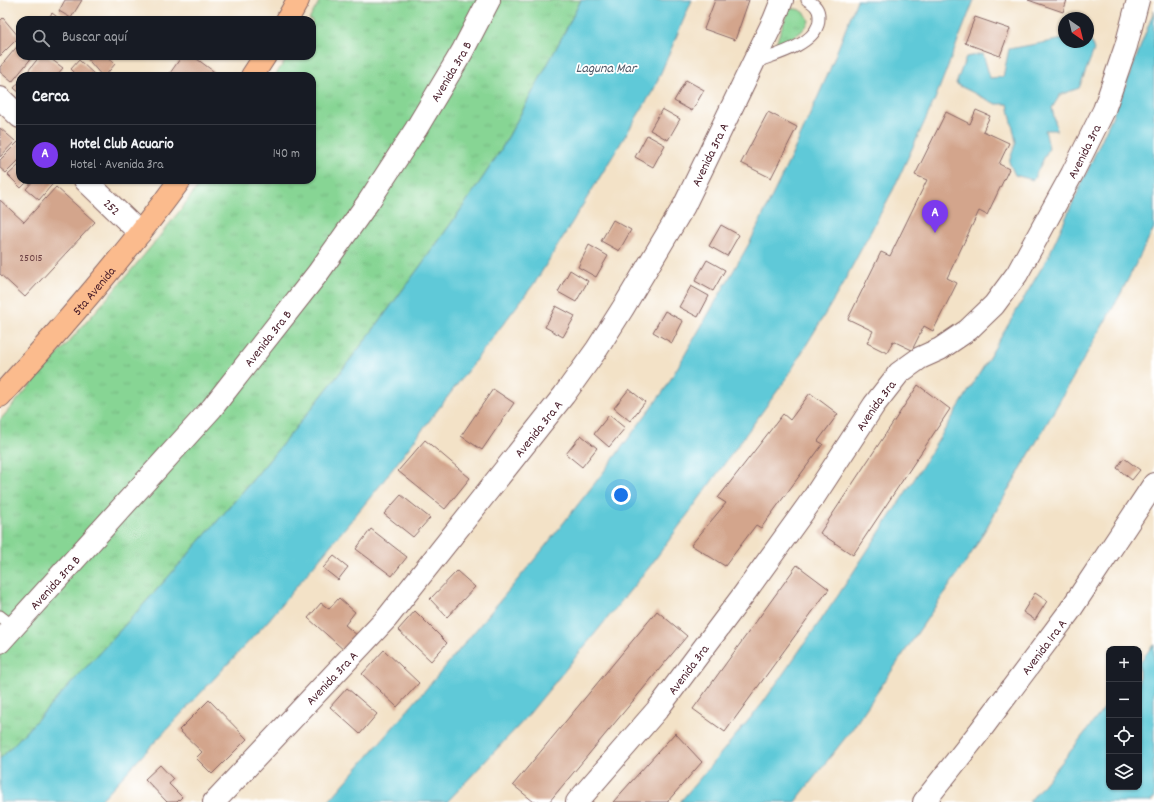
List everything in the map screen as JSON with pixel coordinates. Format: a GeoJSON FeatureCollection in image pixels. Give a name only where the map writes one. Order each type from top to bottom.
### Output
{"type":"FeatureCollection","features":[{"type":"Feature","properties":{"kind":"highway"},"geometry":{"type":"LineString","coordinates":[[289,16],[298,0]]}},
{"type":"Feature","properties":{"kind":"highway"},"geometry":{"type":"LineString","coordinates":[[255,72],[262,60]]}},
{"type":"Feature","properties":{"kind":"highway","name":"5ta Avenida"},"geometry":{"type":"LineString","coordinates":[[0,396],[52,338],[140,233],[177,184]]}},
{"type":"Feature","properties":{"kind":"street","name":"Avenida 3ra B"},"geometry":{"type":"LineString","coordinates":[[4,629],[212,408],[318,273],[369,201],[416,129],[462,52],[489,0]]}},
{"type":"Feature","properties":{"kind":"street","name":"Avenida 3ra A"},"geometry":{"type":"LineString","coordinates":[[214,802],[387,618],[564,395],[597,349],[684,206],[751,64],[774,20],[782,0]]}},
{"type":"Feature","properties":{"kind":"street","name":"Avenida 3ra"},"geometry":{"type":"LineString","coordinates":[[577,802],[656,710],[744,594],[814,497],[874,405],[899,373],[920,358],[940,349],[968,330],[994,305],[1017,274],[1072,174],[1104,110],[1126,46],[1138,0]]}},
{"type":"Feature","properties":{"kind":"street"},"geometry":{"type":"LineString","coordinates":[[0,98],[16,113]]}},
{"type":"Feature","properties":{"kind":"street","name":"252"},"geometry":{"type":"LineString","coordinates":[[89,184],[140,233]]}},
{"type":"Feature","properties":{"kind":"street","name":"Avenida 1ra A"},"geometry":{"type":"LineString","coordinates":[[924,802],[980,731],[1069,612],[1154,484]]}},
{"type":"Feature","properties":{"kind":"lane"},"geometry":{"type":"LineString","coordinates":[[751,64],[804,42],[813,34],[818,25],[819,13],[814,3],[807,0]]}},
{"type":"Feature","properties":{"kind":"green space"},"geometry":{"type":"Polygon","coordinates":[[[320,0],[581,0],[499,153],[454,219],[376,326],[332,383],[241,493],[147,601],[0,759],[0,420],[155,242],[200,184],[316,184],[316,72],[278,72],[285,60],[316,60],[316,16],[311,16],[320,0]]]}},
{"type":"Feature","properties":{"kind":"green space"},"geometry":{"type":"Polygon","coordinates":[[[789,8],[804,12],[809,21],[799,33],[791,38],[776,43],[789,8]]]}},
{"type":"Feature","properties":{"kind":"water","name":"Laguna Mar"},"geometry":{"type":"Polygon","coordinates":[[[581,0],[692,0],[654,89],[536,281],[378,488],[267,622],[99,802],[0,802],[0,759],[147,601],[241,493],[332,383],[439,240],[499,153],[581,0]]]}},
{"type":"Feature","properties":{"kind":"water"},"geometry":{"type":"Polygon","coordinates":[[[857,0],[974,0],[935,99],[893,190],[840,289],[786,379],[651,565],[525,719],[447,802],[328,802],[439,674],[539,554],[602,474],[665,389],[750,242],[791,157],[828,74],[857,0]]]}},
{"type":"Feature","properties":{"kind":"water"},"geometry":{"type":"Polygon","coordinates":[[[1154,11],[1154,228],[1119,297],[971,554],[853,728],[795,802],[680,802],[762,704],[837,597],[915,478],[984,366],[1048,257],[1122,95],[1154,11]]]}},
{"type":"Feature","properties":{"kind":"water"},"geometry":{"type":"Polygon","coordinates":[[[1058,40],[1058,48],[1093,48],[1094,50],[1079,88],[1060,95],[1052,108],[1057,130],[1045,130],[1049,148],[1033,180],[1015,175],[1009,162],[1016,142],[1008,104],[996,104],[956,84],[966,57],[983,54],[990,78],[1003,77],[1009,49],[1058,40]]]}},
{"type":"Feature","properties":{"kind":"water"},"geometry":{"type":"Polygon","coordinates":[[[1154,644],[1154,798],[1151,802],[1029,802],[1106,706],[1106,790],[1142,790],[1142,659],[1154,644]]]}},
{"type":"Feature","properties":{"kind":"building"},"geometry":{"type":"Polygon","coordinates":[[[65,0],[82,0],[72,16],[68,16],[59,11],[65,0]]]}},
{"type":"Feature","properties":{"kind":"building"},"geometry":{"type":"Polygon","coordinates":[[[715,0],[749,0],[735,40],[704,29],[715,0]]]}},
{"type":"Feature","properties":{"kind":"building"},"geometry":{"type":"Polygon","coordinates":[[[1028,0],[1067,0],[1063,12],[1028,0]]]}},
{"type":"Feature","properties":{"kind":"building"},"geometry":{"type":"Polygon","coordinates":[[[975,17],[1010,29],[1000,56],[965,43],[975,17]]]}},
{"type":"Feature","properties":{"kind":"building"},"geometry":{"type":"Polygon","coordinates":[[[3,18],[16,33],[16,40],[0,56],[0,21],[3,18]]]}},
{"type":"Feature","properties":{"kind":"building"},"geometry":{"type":"Polygon","coordinates":[[[16,48],[16,60],[30,60],[20,72],[16,72],[16,77],[12,82],[0,72],[0,67],[16,48]]]}},
{"type":"Feature","properties":{"kind":"building"},"geometry":{"type":"Polygon","coordinates":[[[37,60],[52,60],[63,68],[60,72],[27,72],[37,60]]]}},
{"type":"Feature","properties":{"kind":"building"},"geometry":{"type":"Polygon","coordinates":[[[79,60],[92,72],[74,72],[71,69],[79,60]]]}},
{"type":"Feature","properties":{"kind":"building"},"geometry":{"type":"Polygon","coordinates":[[[88,60],[112,60],[115,64],[108,72],[99,72],[88,60]]]}},
{"type":"Feature","properties":{"kind":"building"},"geometry":{"type":"Polygon","coordinates":[[[179,60],[198,60],[214,72],[171,72],[179,60]]]}},
{"type":"Feature","properties":{"kind":"building"},"geometry":{"type":"Polygon","coordinates":[[[686,80],[704,90],[692,111],[674,101],[686,80]]]}},
{"type":"Feature","properties":{"kind":"building"},"geometry":{"type":"Polygon","coordinates":[[[662,109],[680,119],[668,140],[650,130],[662,109]]]}},
{"type":"Feature","properties":{"kind":"building"},"geometry":{"type":"Polygon","coordinates":[[[976,110],[990,116],[983,131],[1009,143],[999,164],[1009,169],[987,215],[979,211],[947,278],[957,283],[933,331],[924,326],[912,350],[893,341],[887,353],[867,343],[873,331],[848,319],[881,252],[890,256],[927,180],[915,175],[946,112],[970,124],[976,110]]]}},
{"type":"Feature","properties":{"kind":"building"},"geometry":{"type":"Polygon","coordinates":[[[768,112],[797,127],[771,178],[741,163],[768,112]]]}},
{"type":"Feature","properties":{"kind":"building"},"geometry":{"type":"Polygon","coordinates":[[[0,128],[15,141],[0,157],[0,128]]]}},
{"type":"Feature","properties":{"kind":"building"},"geometry":{"type":"Polygon","coordinates":[[[647,135],[665,145],[653,167],[635,157],[647,135]]]}},
{"type":"Feature","properties":{"kind":"building"},"geometry":{"type":"Polygon","coordinates":[[[16,144],[16,163],[6,173],[0,168],[0,160],[16,144]]]}},
{"type":"Feature","properties":{"kind":"building"},"geometry":{"type":"Polygon","coordinates":[[[16,168],[16,183],[8,175],[16,168]]]}},
{"type":"Feature","properties":{"kind":"building"},"geometry":{"type":"Polygon","coordinates":[[[17,184],[25,184],[21,188],[17,184]]]}},
{"type":"Feature","properties":{"kind":"building"},"geometry":{"type":"Polygon","coordinates":[[[30,184],[53,184],[39,200],[26,189],[30,184]]]}},
{"type":"Feature","properties":{"kind":"building"},"geometry":{"type":"Polygon","coordinates":[[[56,187],[95,222],[25,297],[0,274],[0,200],[24,222],[56,187]]]}},
{"type":"Feature","properties":{"kind":"building"},"geometry":{"type":"Polygon","coordinates":[[[613,220],[631,230],[619,251],[601,241],[613,220]]]}},
{"type":"Feature","properties":{"kind":"building"},"geometry":{"type":"Polygon","coordinates":[[[721,225],[739,235],[727,256],[709,246],[721,225]]]}},
{"type":"Feature","properties":{"kind":"building"},"geometry":{"type":"Polygon","coordinates":[[[589,245],[608,256],[596,277],[578,267],[589,245]]]}},
{"type":"Feature","properties":{"kind":"building"},"geometry":{"type":"Polygon","coordinates":[[[707,260],[725,270],[713,291],[695,281],[707,260]]]}},
{"type":"Feature","properties":{"kind":"building"},"geometry":{"type":"Polygon","coordinates":[[[570,270],[588,281],[576,302],[558,292],[570,270]]]}},
{"type":"Feature","properties":{"kind":"building"},"geometry":{"type":"Polygon","coordinates":[[[691,286],[709,296],[698,317],[679,307],[691,286]]]}},
{"type":"Feature","properties":{"kind":"building"},"geometry":{"type":"Polygon","coordinates":[[[556,306],[575,316],[563,337],[545,327],[556,306]]]}},
{"type":"Feature","properties":{"kind":"building"},"geometry":{"type":"Polygon","coordinates":[[[665,311],[683,321],[672,343],[653,332],[665,311]]]}},
{"type":"Feature","properties":{"kind":"building"},"geometry":{"type":"Polygon","coordinates":[[[918,385],[950,409],[853,555],[820,533],[918,385]]]}},
{"type":"Feature","properties":{"kind":"building"},"geometry":{"type":"Polygon","coordinates":[[[493,389],[514,403],[482,450],[461,436],[493,389]]]}},
{"type":"Feature","properties":{"kind":"building"},"geometry":{"type":"Polygon","coordinates":[[[629,389],[645,402],[630,421],[614,408],[629,389]]]}},
{"type":"Feature","properties":{"kind":"building"},"geometry":{"type":"Polygon","coordinates":[[[810,393],[838,414],[818,441],[823,444],[761,528],[756,525],[725,566],[691,545],[726,503],[718,498],[783,414],[790,420],[810,393]]]}},
{"type":"Feature","properties":{"kind":"building"},"geometry":{"type":"Polygon","coordinates":[[[609,415],[625,428],[609,447],[594,434],[609,415]]]}},
{"type":"Feature","properties":{"kind":"building"},"geometry":{"type":"Polygon","coordinates":[[[581,435],[597,448],[582,467],[566,454],[581,435]]]}},
{"type":"Feature","properties":{"kind":"building"},"geometry":{"type":"Polygon","coordinates":[[[425,440],[470,478],[445,509],[398,471],[425,440]]]}},
{"type":"Feature","properties":{"kind":"building"},"geometry":{"type":"Polygon","coordinates":[[[1124,458],[1140,470],[1132,480],[1117,468],[1124,458]]]}},
{"type":"Feature","properties":{"kind":"building"},"geometry":{"type":"Polygon","coordinates":[[[401,495],[430,518],[413,537],[384,514],[401,495]]]}},
{"type":"Feature","properties":{"kind":"building"},"geometry":{"type":"Polygon","coordinates":[[[371,529],[407,557],[392,576],[356,549],[371,529]]]}},
{"type":"Feature","properties":{"kind":"building"},"geometry":{"type":"Polygon","coordinates":[[[334,556],[348,567],[338,580],[323,568],[334,556]]]}},
{"type":"Feature","properties":{"kind":"building"},"geometry":{"type":"Polygon","coordinates":[[[797,565],[829,589],[725,732],[693,709],[797,565]]]}},
{"type":"Feature","properties":{"kind":"building"},"geometry":{"type":"Polygon","coordinates":[[[457,571],[475,587],[447,617],[430,599],[457,571]]]}},
{"type":"Feature","properties":{"kind":"building"},"geometry":{"type":"Polygon","coordinates":[[[1035,593],[1047,601],[1035,620],[1023,612],[1035,593]]]}},
{"type":"Feature","properties":{"kind":"building"},"geometry":{"type":"Polygon","coordinates":[[[339,598],[355,612],[345,625],[358,636],[345,651],[308,618],[321,603],[329,609],[339,598]]]}},
{"type":"Feature","properties":{"kind":"building"},"geometry":{"type":"Polygon","coordinates":[[[415,611],[447,643],[431,661],[398,630],[415,611]]]}},
{"type":"Feature","properties":{"kind":"building"},"geometry":{"type":"Polygon","coordinates":[[[657,611],[687,636],[549,802],[534,802],[513,785],[657,611]]]}},
{"type":"Feature","properties":{"kind":"building"},"geometry":{"type":"Polygon","coordinates":[[[384,650],[419,683],[397,707],[362,674],[384,650]]]}},
{"type":"Feature","properties":{"kind":"building"},"geometry":{"type":"Polygon","coordinates":[[[347,688],[377,714],[360,734],[330,707],[347,688]]]}},
{"type":"Feature","properties":{"kind":"building"},"geometry":{"type":"Polygon","coordinates":[[[209,700],[247,739],[212,774],[196,758],[202,752],[179,730],[209,700]]]}},
{"type":"Feature","properties":{"kind":"building"},"geometry":{"type":"Polygon","coordinates":[[[675,733],[702,762],[667,802],[613,802],[675,733]]]}},
{"type":"Feature","properties":{"kind":"building"},"geometry":{"type":"Polygon","coordinates":[[[160,765],[173,779],[169,784],[182,797],[177,802],[167,802],[145,779],[160,765]]]}},
{"type":"Feature","properties":{"kind":"place","name":"Hotel Club Acuario"},"geometry":{"type":"Point","coordinates":[935,233]}}]}
